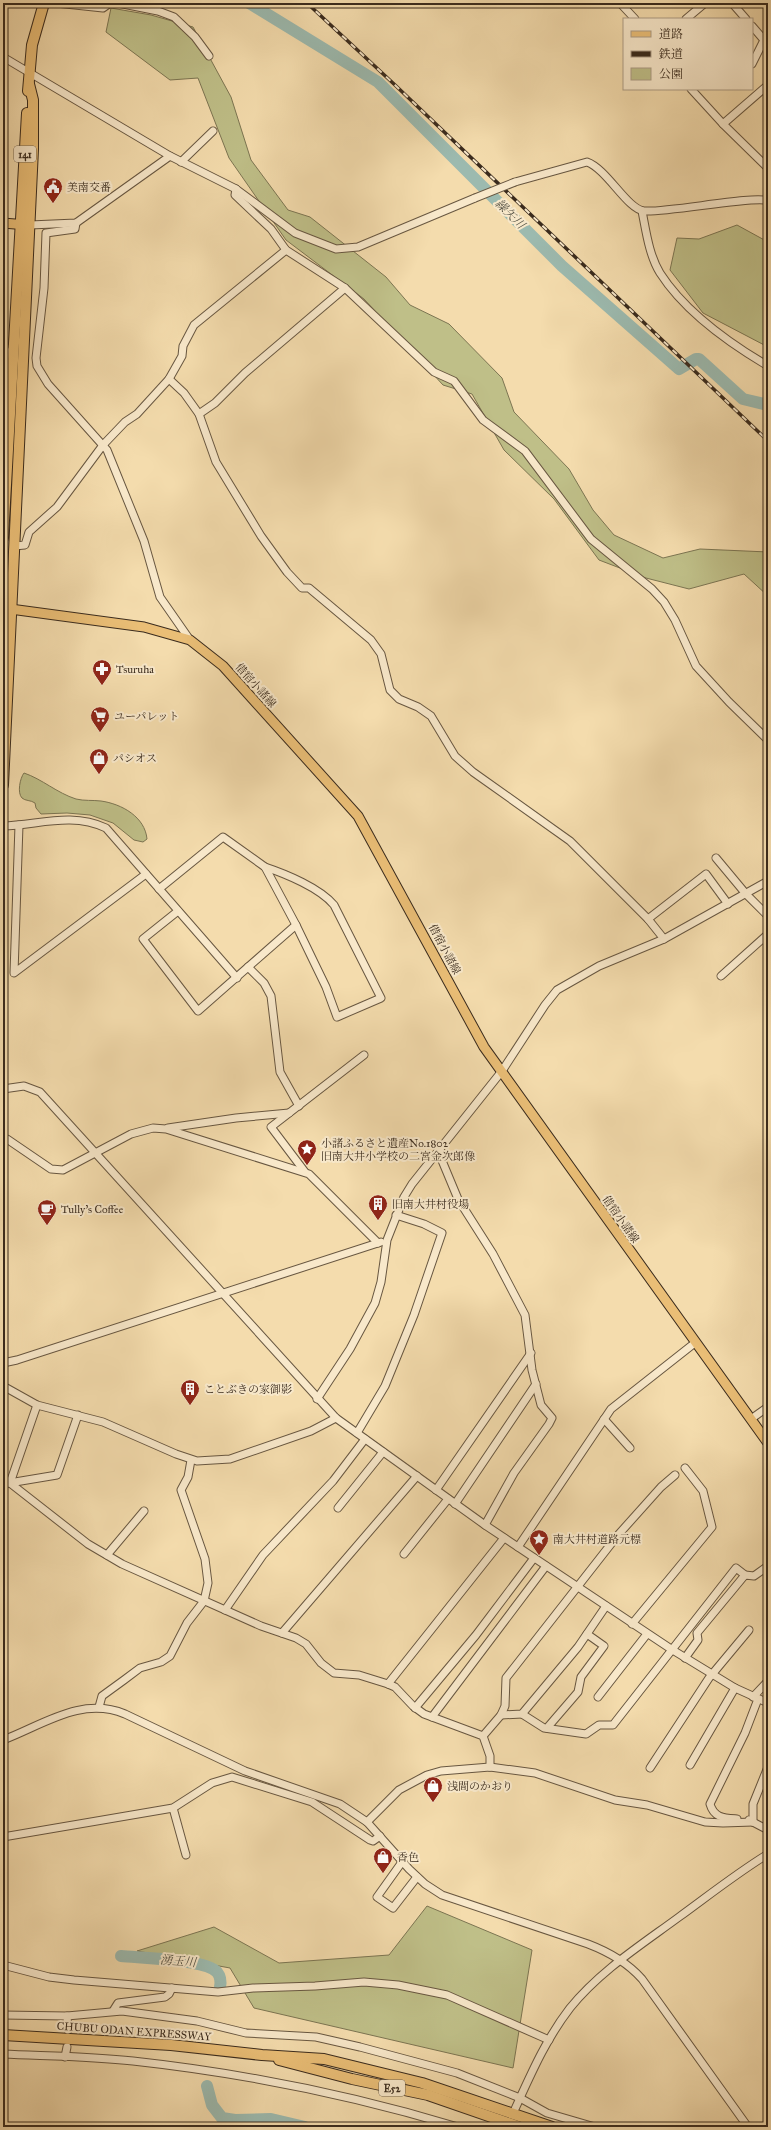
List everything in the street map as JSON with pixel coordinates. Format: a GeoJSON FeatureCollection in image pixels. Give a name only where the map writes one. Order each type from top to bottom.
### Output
{"type":"FeatureCollection","features":[{"type":"Feature","properties":{"kind":"highway","name":"141"},"geometry":{"type":"LineString","coordinates":[[3,785],[7,608],[14,546],[25,225],[33,100],[29,79],[32,45],[44,3]]}},
{"type":"Feature","properties":{"kind":"highway","name":"141"},"geometry":{"type":"LineString","coordinates":[[3,538],[12,361],[25,225]]}},
{"type":"Feature","properties":{"kind":"highway","name":"CHUBU ODAN EXPRESSWAY"},"geometry":{"type":"LineString","coordinates":[[3,2035],[179,2046],[262,2055],[324,2059],[422,2083],[498,2108]]}},
{"type":"Feature","properties":{"kind":"highway","name":"CHUBU ODAN EXPRESSWAY"},"geometry":{"type":"LineString","coordinates":[[262,2055],[352,2079],[428,2096],[520,2127]]}},
{"type":"Feature","properties":{"kind":"highway"},"geometry":{"type":"LineString","coordinates":[[498,2108],[539,2127]]}},
{"type":"Feature","properties":{"kind":"highway"},"geometry":{"type":"LineString","coordinates":[[498,2108],[552,2127]]}},
{"type":"Feature","properties":{"kind":"main road"},"geometry":{"type":"LineString","coordinates":[[3,223],[25,225]]}},
{"type":"Feature","properties":{"kind":"main road","name":"借宿小諸線"},"geometry":{"type":"LineString","coordinates":[[7,608],[144,627],[190,640],[223,666],[358,816],[484,1047],[768,1443]]}},
{"type":"Feature","properties":{"kind":"street"},"geometry":{"type":"LineString","coordinates":[[56,3],[104,8],[110,3]]}},
{"type":"Feature","properties":{"kind":"street"},"geometry":{"type":"LineString","coordinates":[[118,3],[158,11],[174,17],[195,37],[209,56]]}},
{"type":"Feature","properties":{"kind":"street"},"geometry":{"type":"LineString","coordinates":[[620,3],[634,18]]}},
{"type":"Feature","properties":{"kind":"street"},"geometry":{"type":"LineString","coordinates":[[687,18],[704,3]]}},
{"type":"Feature","properties":{"kind":"street"},"geometry":{"type":"LineString","coordinates":[[732,3],[745,18]]}},
{"type":"Feature","properties":{"kind":"street"},"geometry":{"type":"LineString","coordinates":[[753,27],[764,40],[753,62]]}},
{"type":"Feature","properties":{"kind":"street"},"geometry":{"type":"LineString","coordinates":[[3,57],[29,79],[181,162],[236,188],[296,233],[336,249],[358,248],[515,182],[587,162],[597,168],[633,206],[642,211],[678,209],[750,201],[768,201]]}},
{"type":"Feature","properties":{"kind":"street"},"geometry":{"type":"LineString","coordinates":[[722,124],[755,91],[768,85]]}},
{"type":"Feature","properties":{"kind":"street"},"geometry":{"type":"LineString","coordinates":[[692,90],[722,124],[765,165],[768,156]]}},
{"type":"Feature","properties":{"kind":"street"},"geometry":{"type":"LineString","coordinates":[[181,162],[213,131]]}},
{"type":"Feature","properties":{"kind":"street"},"geometry":{"type":"LineString","coordinates":[[25,225],[76,223],[170,156]]}},
{"type":"Feature","properties":{"kind":"street"},"geometry":{"type":"LineString","coordinates":[[236,188],[235,195],[271,229],[286,250],[345,288],[434,372],[454,381],[483,420],[524,451],[591,539],[652,589],[664,602],[675,620],[696,666],[729,702],[768,740]]}},
{"type":"Feature","properties":{"kind":"street"},"geometry":{"type":"LineString","coordinates":[[642,211],[652,255],[660,272],[679,296],[714,330],[737,348],[768,366]]}},
{"type":"Feature","properties":{"kind":"street"},"geometry":{"type":"LineString","coordinates":[[76,223],[75,229],[46,233],[44,288],[36,358],[37,366],[48,384],[103,445],[144,541],[160,597],[190,640]]}},
{"type":"Feature","properties":{"kind":"street"},"geometry":{"type":"LineString","coordinates":[[14,546],[25,545],[29,532],[57,507],[103,445],[125,422],[137,414],[169,379],[182,356],[183,346],[194,325],[286,250]]}},
{"type":"Feature","properties":{"kind":"street"},"geometry":{"type":"LineString","coordinates":[[199,414],[215,403],[244,374],[345,288]]}},
{"type":"Feature","properties":{"kind":"street"},"geometry":{"type":"LineString","coordinates":[[3,332],[5,349],[12,361]]}},
{"type":"Feature","properties":{"kind":"street"},"geometry":{"type":"LineString","coordinates":[[169,379],[184,394],[199,414],[216,462],[261,536],[287,572],[302,588],[308,588],[371,640],[381,654],[390,690],[399,699],[418,707],[431,716],[455,756],[473,772],[570,841],[648,918],[664,938]]}},
{"type":"Feature","properties":{"kind":"street"},"geometry":{"type":"LineString","coordinates":[[3,826],[20,825],[56,819],[82,820],[93,822],[106,828],[237,978]]}},
{"type":"Feature","properties":{"kind":"street"},"geometry":{"type":"LineString","coordinates":[[20,825],[14,973],[146,874]]}},
{"type":"Feature","properties":{"kind":"street"},"geometry":{"type":"LineString","coordinates":[[159,889],[223,837],[265,867],[283,873],[328,898],[334,905],[381,998],[337,1017],[326,987],[296,924],[265,867]]}},
{"type":"Feature","properties":{"kind":"street"},"geometry":{"type":"LineString","coordinates":[[716,858],[746,894],[768,916]]}},
{"type":"Feature","properties":{"kind":"street"},"geometry":{"type":"LineString","coordinates":[[648,918],[706,874],[728,904]]}},
{"type":"Feature","properties":{"kind":"street"},"geometry":{"type":"LineString","coordinates":[[317,1398],[350,1349],[375,1303],[381,1282],[387,1240],[396,1215],[412,1184],[502,1071],[545,1005],[557,990],[599,966],[664,938],[768,881]]}},
{"type":"Feature","properties":{"kind":"street"},"geometry":{"type":"LineString","coordinates":[[178,911],[144,939],[198,1011],[237,978],[296,924]]}},
{"type":"Feature","properties":{"kind":"street"},"geometry":{"type":"LineString","coordinates":[[721,976],[768,934]]}},
{"type":"Feature","properties":{"kind":"street"},"geometry":{"type":"LineString","coordinates":[[248,967],[264,983],[271,996],[280,1072],[298,1106]]}},
{"type":"Feature","properties":{"kind":"street"},"geometry":{"type":"LineString","coordinates":[[305,1172],[271,1127],[364,1055]]}},
{"type":"Feature","properties":{"kind":"street"},"geometry":{"type":"LineString","coordinates":[[3,1089],[24,1086],[40,1092],[336,1418],[485,1525],[647,1634],[735,1688],[768,1703]]}},
{"type":"Feature","properties":{"kind":"street"},"geometry":{"type":"LineString","coordinates":[[166,1129],[236,1118],[289,1113]]}},
{"type":"Feature","properties":{"kind":"street"},"geometry":{"type":"LineString","coordinates":[[7,1139],[51,1169],[63,1170],[97,1154],[131,1134],[153,1128],[166,1129],[309,1174],[378,1243]]}},
{"type":"Feature","properties":{"kind":"street"},"geometry":{"type":"LineString","coordinates":[[438,1151],[458,1199],[493,1254],[525,1315],[530,1353],[541,1405],[552,1418],[514,1473],[485,1525]]}},
{"type":"Feature","properties":{"kind":"street"},"geometry":{"type":"LineString","coordinates":[[357,1433],[385,1386],[414,1315],[442,1233],[424,1224],[396,1215]]}},
{"type":"Feature","properties":{"kind":"street"},"geometry":{"type":"LineString","coordinates":[[3,1363],[17,1360],[387,1240]]}},
{"type":"Feature","properties":{"kind":"street"},"geometry":{"type":"LineString","coordinates":[[518,1547],[611,1409],[696,1342]]}},
{"type":"Feature","properties":{"kind":"street"},"geometry":{"type":"LineString","coordinates":[[436,1490],[530,1353]]}},
{"type":"Feature","properties":{"kind":"street"},"geometry":{"type":"LineString","coordinates":[[455,1504],[536,1384]]}},
{"type":"Feature","properties":{"kind":"street"},"geometry":{"type":"LineString","coordinates":[[3,1386],[37,1405],[103,1422],[191,1460],[216,1461],[230,1459],[311,1431],[336,1418]]}},
{"type":"Feature","properties":{"kind":"street"},"geometry":{"type":"LineString","coordinates":[[7,1483],[37,1405]]}},
{"type":"Feature","properties":{"kind":"street"},"geometry":{"type":"LineString","coordinates":[[751,1419],[768,1407]]}},
{"type":"Feature","properties":{"kind":"street"},"geometry":{"type":"LineString","coordinates":[[7,1483],[57,1475],[78,1416]]}},
{"type":"Feature","properties":{"kind":"street"},"geometry":{"type":"LineString","coordinates":[[604,1418],[630,1448]]}},
{"type":"Feature","properties":{"kind":"street"},"geometry":{"type":"LineString","coordinates":[[225,1610],[263,1554],[333,1481],[365,1439]]}},
{"type":"Feature","properties":{"kind":"street"},"geometry":{"type":"LineString","coordinates":[[338,1508],[383,1452]]}},
{"type":"Feature","properties":{"kind":"street"},"geometry":{"type":"LineString","coordinates":[[99,1707],[102,1696],[140,1668],[154,1664],[170,1656],[187,1623],[204,1601],[208,1583],[205,1559],[181,1490],[188,1477],[191,1460]]}},
{"type":"Feature","properties":{"kind":"street"},"geometry":{"type":"LineString","coordinates":[[632,1624],[712,1528],[703,1491],[685,1468]]}},
{"type":"Feature","properties":{"kind":"street"},"geometry":{"type":"LineString","coordinates":[[282,1634],[417,1476]]}},
{"type":"Feature","properties":{"kind":"street"},"geometry":{"type":"LineString","coordinates":[[483,1736],[501,1715],[505,1706],[506,1678],[641,1508],[675,1476]]}},
{"type":"Feature","properties":{"kind":"street"},"geometry":{"type":"LineString","coordinates":[[7,1483],[88,1544],[107,1555],[204,1601],[282,1634],[296,1638],[306,1644],[321,1663],[334,1673],[359,1675],[388,1684],[395,1688],[415,1708],[432,1718],[483,1736]]}},
{"type":"Feature","properties":{"kind":"street"},"geometry":{"type":"LineString","coordinates":[[404,1554],[448,1498]]}},
{"type":"Feature","properties":{"kind":"street"},"geometry":{"type":"LineString","coordinates":[[107,1555],[144,1511]]}},
{"type":"Feature","properties":{"kind":"street"},"geometry":{"type":"LineString","coordinates":[[388,1684],[504,1538]]}},
{"type":"Feature","properties":{"kind":"street"},"geometry":{"type":"LineString","coordinates":[[415,1708],[476,1635],[534,1558]]}},
{"type":"Feature","properties":{"kind":"street"},"geometry":{"type":"LineString","coordinates":[[432,1718],[546,1566]]}},
{"type":"Feature","properties":{"kind":"street"},"geometry":{"type":"LineString","coordinates":[[501,1715],[522,1714],[547,1728],[586,1734],[599,1725],[613,1725],[671,1649],[736,1568],[745,1575],[754,1576],[768,1566]]}},
{"type":"Feature","properties":{"kind":"street"},"geometry":{"type":"LineString","coordinates":[[685,1658],[698,1640],[697,1633],[745,1575]]}},
{"type":"Feature","properties":{"kind":"street"},"geometry":{"type":"LineString","coordinates":[[522,1714],[587,1634],[606,1606]]}},
{"type":"Feature","properties":{"kind":"street"},"geometry":{"type":"LineString","coordinates":[[650,1768],[714,1674],[749,1630]]}},
{"type":"Feature","properties":{"kind":"street"},"geometry":{"type":"LineString","coordinates":[[547,1728],[578,1692],[582,1678],[604,1646],[587,1634]]}},
{"type":"Feature","properties":{"kind":"street"},"geometry":{"type":"LineString","coordinates":[[598,1698],[647,1634]]}},
{"type":"Feature","properties":{"kind":"street"},"geometry":{"type":"LineString","coordinates":[[768,1681],[755,1698],[746,1733],[710,1804],[712,1810],[717,1815],[724,1818],[747,1819],[768,1830]]}},
{"type":"Feature","properties":{"kind":"street"},"geometry":{"type":"LineString","coordinates":[[690,1765],[735,1688]]}},
{"type":"Feature","properties":{"kind":"street"},"geometry":{"type":"LineString","coordinates":[[3,1740],[73,1710],[99,1707],[125,1714],[245,1771],[336,1802],[367,1822],[417,1877],[442,1895],[605,1950],[621,1960],[642,1979],[748,2127]]}},
{"type":"Feature","properties":{"kind":"street"},"geometry":{"type":"LineString","coordinates":[[483,1736],[490,1756],[490,1767]]}},
{"type":"Feature","properties":{"kind":"street"},"geometry":{"type":"LineString","coordinates":[[367,1822],[399,1790],[427,1775],[441,1771],[490,1767],[535,1773],[615,1800],[647,1805],[705,1822],[753,1822]]}},
{"type":"Feature","properties":{"kind":"street"},"geometry":{"type":"LineString","coordinates":[[753,1822],[753,1804],[768,1767]]}},
{"type":"Feature","properties":{"kind":"street"},"geometry":{"type":"LineString","coordinates":[[3,1837],[173,1808],[212,1782],[232,1777],[312,1802],[370,1840],[374,1841],[380,1836]]}},
{"type":"Feature","properties":{"kind":"street"},"geometry":{"type":"LineString","coordinates":[[173,1808],[186,1855]]}},
{"type":"Feature","properties":{"kind":"street"},"geometry":{"type":"LineString","coordinates":[[516,2109],[533,2069],[549,2040],[580,1997],[621,1960],[768,1854]]}},
{"type":"Feature","properties":{"kind":"street"},"geometry":{"type":"LineString","coordinates":[[402,1862],[378,1897],[393,1908],[417,1877]]}},
{"type":"Feature","properties":{"kind":"street"},"geometry":{"type":"LineString","coordinates":[[3,1965],[49,1977],[218,1992],[253,1988],[315,1986],[364,1982],[398,1985],[447,1996],[549,2040]]}},
{"type":"Feature","properties":{"kind":"street"},"geometry":{"type":"LineString","coordinates":[[113,2011],[118,2003],[166,1997],[172,1988]]}},
{"type":"Feature","properties":{"kind":"street"},"geometry":{"type":"LineString","coordinates":[[3,2015],[67,2016],[113,2011],[150,2013],[190,2020],[246,2033],[316,2037],[346,2043],[457,2073],[520,2098],[546,2113],[594,2127]]}},
{"type":"Feature","properties":{"kind":"street"},"geometry":{"type":"LineString","coordinates":[[67,2016],[68,2030]]}},
{"type":"Feature","properties":{"kind":"street"},"geometry":{"type":"LineString","coordinates":[[65,2057],[67,2047]]}},
{"type":"Feature","properties":{"kind":"street"},"geometry":{"type":"LineString","coordinates":[[3,2054],[154,2064],[303,2088],[350,2098],[458,2127]]}},
{"type":"Feature","properties":{"kind":"green space"},"geometry":{"type":"Polygon","coordinates":[[[111,8],[151,15],[193,27],[231,97],[251,160],[288,210],[310,217],[386,277],[410,305],[449,324],[502,378],[514,412],[569,469],[593,510],[614,535],[663,558],[700,549],[768,552],[768,596],[744,574],[689,589],[646,578],[599,560],[554,499],[504,450],[472,394],[443,385],[364,299],[286,240],[229,158],[198,78],[170,80],[106,32],[111,8]]]}},
{"type":"Feature","properties":{"kind":"green space"},"geometry":{"type":"Polygon","coordinates":[[[737,225],[768,242],[768,347],[703,313],[670,270],[677,238],[699,239],[737,225]]]}},
{"type":"Feature","properties":{"kind":"green space"},"geometry":{"type":"Polygon","coordinates":[[[24,773],[76,799],[101,801],[117,805],[137,818],[142,824],[147,839],[143,842],[134,840],[113,823],[90,815],[67,813],[41,814],[36,808],[35,803],[23,799],[20,796],[21,778],[24,773]]]}},
{"type":"Feature","properties":{"kind":"green space"},"geometry":{"type":"Polygon","coordinates":[[[427,1906],[532,1950],[513,2068],[254,2008],[230,1968],[137,1951],[214,1927],[279,1963],[389,1955],[427,1906]]]}},
{"type":"Feature","properties":{"kind":"waterway","name":"繰矢川"},"geometry":{"type":"LineString","coordinates":[[249,3],[378,82],[562,266],[679,369],[696,359],[699,359],[743,399],[768,405]]}},
{"type":"Feature","properties":{"kind":"waterway","name":"湧玉川"},"geometry":{"type":"LineString","coordinates":[[121,1956],[200,1964],[217,1972],[221,1983],[220,1987]]}},
{"type":"Feature","properties":{"kind":"waterway","name":"湧玉川"},"geometry":{"type":"LineString","coordinates":[[207,2086],[212,2105],[222,2118],[235,2120],[271,2119],[305,2127]]}},
{"type":"Feature","properties":{"kind":"railway"},"geometry":{"type":"LineString","coordinates":[[307,3],[768,441]]}},
{"type":"Feature","properties":{"kind":"place","name":"美南交番"},"geometry":{"type":"Point","coordinates":[53,204]}},
{"type":"Feature","properties":{"kind":"place","name":"Tsuruha"},"geometry":{"type":"Point","coordinates":[102,686]}},
{"type":"Feature","properties":{"kind":"place","name":"ユーパレット"},"geometry":{"type":"Point","coordinates":[100,733]}},
{"type":"Feature","properties":{"kind":"place","name":"パシオス"},"geometry":{"type":"Point","coordinates":[99,775]}},
{"type":"Feature","properties":{"kind":"place","name":"小諸ふるさと遺産No.1802 旧南大井小学校の二宮金次郎像"},"geometry":{"type":"Point","coordinates":[307,1166]}},
{"type":"Feature","properties":{"kind":"place","name":"旧南大井村役場"},"geometry":{"type":"Point","coordinates":[378,1221]}},
{"type":"Feature","properties":{"kind":"place","name":"Tully's Coffee"},"geometry":{"type":"Point","coordinates":[47,1226]}},
{"type":"Feature","properties":{"kind":"place","name":"ことぶきの家御影"},"geometry":{"type":"Point","coordinates":[190,1406]}},
{"type":"Feature","properties":{"kind":"place","name":"南大井村道路元標"},"geometry":{"type":"Point","coordinates":[539,1556]}},
{"type":"Feature","properties":{"kind":"place","name":"浅間のかおり"},"geometry":{"type":"Point","coordinates":[433,1803]}},
{"type":"Feature","properties":{"kind":"place","name":"香色"},"geometry":{"type":"Point","coordinates":[383,1874]}}]}
